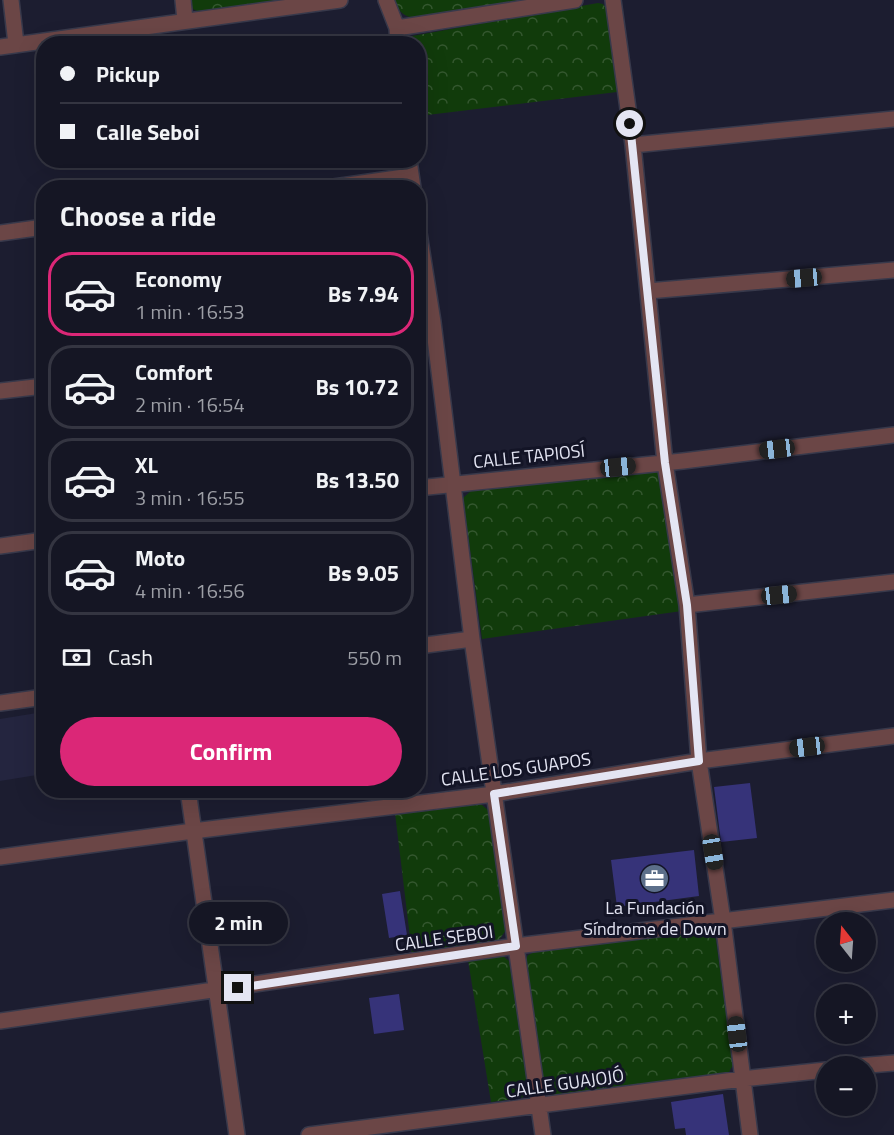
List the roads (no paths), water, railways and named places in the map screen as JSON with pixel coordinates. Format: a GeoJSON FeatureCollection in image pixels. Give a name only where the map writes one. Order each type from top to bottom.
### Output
{"type":"FeatureCollection","features":[{"type":"Feature","properties":{"kind":"street"},"geometry":{"type":"LineString","coordinates":[[11,0],[16,44]]}},
{"type":"Feature","properties":{"kind":"street"},"geometry":{"type":"LineString","coordinates":[[183,0],[185,21]]}},
{"type":"Feature","properties":{"kind":"street"},"geometry":{"type":"LineString","coordinates":[[75,36],[340,0]]}},
{"type":"Feature","properties":{"kind":"street"},"geometry":{"type":"LineString","coordinates":[[386,0],[398,36],[575,0]]}},
{"type":"Feature","properties":{"kind":"street"},"geometry":{"type":"LineString","coordinates":[[613,0],[633,145],[665,463],[687,605],[699,761],[723,921],[750,1135]]}},
{"type":"Feature","properties":{"kind":"street"},"geometry":{"type":"LineString","coordinates":[[0,47],[36,41]]}},
{"type":"Feature","properties":{"kind":"street"},"geometry":{"type":"LineString","coordinates":[[633,145],[894,119]]}},
{"type":"Feature","properties":{"kind":"street"},"geometry":{"type":"LineString","coordinates":[[0,233],[36,228]]}},
{"type":"Feature","properties":{"kind":"street"},"geometry":{"type":"LineString","coordinates":[[648,291],[894,270]]}},
{"type":"Feature","properties":{"kind":"street"},"geometry":{"type":"LineString","coordinates":[[426,323],[452,483],[543,1135]]}},
{"type":"Feature","properties":{"kind":"street"},"geometry":{"type":"LineString","coordinates":[[0,391],[36,387]]}},
{"type":"Feature","properties":{"kind":"street","name":"CALLE TAPIOSÍ"},"geometry":{"type":"LineString","coordinates":[[426,487],[665,463],[894,435]]}},
{"type":"Feature","properties":{"kind":"street"},"geometry":{"type":"LineString","coordinates":[[0,546],[36,541]]}},
{"type":"Feature","properties":{"kind":"street"},"geometry":{"type":"LineString","coordinates":[[687,605],[894,582]]}},
{"type":"Feature","properties":{"kind":"street"},"geometry":{"type":"LineString","coordinates":[[426,645],[472,639]]}},
{"type":"Feature","properties":{"kind":"street"},"geometry":{"type":"LineString","coordinates":[[0,703],[36,698]]}},
{"type":"Feature","properties":{"kind":"street","name":"CALLE LOS GUAPOS"},"geometry":{"type":"LineString","coordinates":[[0,857],[494,794],[699,761],[894,736]]}},
{"type":"Feature","properties":{"kind":"street"},"geometry":{"type":"LineString","coordinates":[[189,798],[237,1135]]}},
{"type":"Feature","properties":{"kind":"street","name":"CALLE SEBOI"},"geometry":{"type":"LineString","coordinates":[[0,1021],[516,946],[894,900]]}},
{"type":"Feature","properties":{"kind":"street"},"geometry":{"type":"LineString","coordinates":[[876,1064],[894,1063]]}},
{"type":"Feature","properties":{"kind":"street","name":"CALLE GUAJOJÓ"},"geometry":{"type":"LineString","coordinates":[[309,1135],[816,1071]]}},
{"type":"Feature","properties":{"kind":"place","name":"La Fundación Síndrome de Down"},"geometry":{"type":"Point","coordinates":[655,878]}}]}
